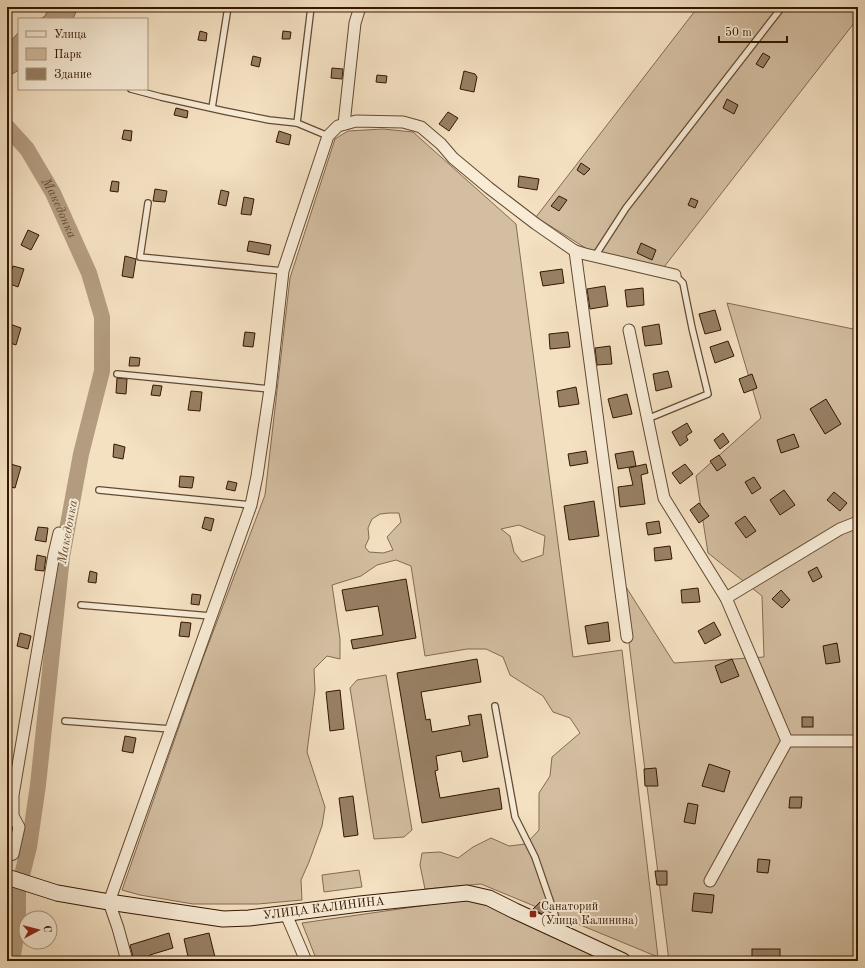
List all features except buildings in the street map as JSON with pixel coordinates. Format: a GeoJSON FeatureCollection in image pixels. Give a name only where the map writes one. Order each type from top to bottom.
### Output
{"type":"FeatureCollection","features":[{"type":"Feature","properties":{"kind":"main road","name":"УЛИЦА КАЛИНИНА"},"geometry":{"type":"LineString","coordinates":[[10,878],[57,893],[223,919],[286,914],[360,904],[467,893],[489,898],[623,961]]}},
{"type":"Feature","properties":{"kind":"street"},"geometry":{"type":"LineString","coordinates":[[344,124],[355,23],[360,7]]}},
{"type":"Feature","properties":{"kind":"street"},"geometry":{"type":"LineString","coordinates":[[127,961],[109,902],[251,504],[257,476],[270,389],[283,271],[328,136],[338,126],[356,120],[403,122],[421,127],[479,181],[575,251],[595,257],[676,275]]}},
{"type":"Feature","properties":{"kind":"street"},"geometry":{"type":"LineString","coordinates":[[575,251],[627,637]]}},
{"type":"Feature","properties":{"kind":"street"},"geometry":{"type":"LineString","coordinates":[[629,330],[664,498],[726,598],[787,741]]}},
{"type":"Feature","properties":{"kind":"street"},"geometry":{"type":"LineString","coordinates":[[726,598],[840,529],[858,522]]}},
{"type":"Feature","properties":{"kind":"street"},"geometry":{"type":"LineString","coordinates":[[7,856],[13,854],[18,827],[13,816],[13,795],[54,554],[59,533]]}},
{"type":"Feature","properties":{"kind":"street"},"geometry":{"type":"LineString","coordinates":[[787,741],[858,741]]}},
{"type":"Feature","properties":{"kind":"street"},"geometry":{"type":"LineString","coordinates":[[710,881],[787,741]]}},
{"type":"Feature","properties":{"kind":"street"},"geometry":{"type":"LineString","coordinates":[[286,914],[306,961]]}},
{"type":"Feature","properties":{"kind":"lane"},"geometry":{"type":"LineString","coordinates":[[212,108],[228,7]]}},
{"type":"Feature","properties":{"kind":"lane"},"geometry":{"type":"LineString","coordinates":[[297,123],[311,7]]}},
{"type":"Feature","properties":{"kind":"lane"},"geometry":{"type":"LineString","coordinates":[[595,257],[626,208],[782,7]]}},
{"type":"Feature","properties":{"kind":"lane"},"geometry":{"type":"LineString","coordinates":[[135,90],[269,120],[297,123],[328,136]]}},
{"type":"Feature","properties":{"kind":"lane"},"geometry":{"type":"LineString","coordinates":[[148,203],[140,258],[283,271]]}},
{"type":"Feature","properties":{"kind":"lane"},"geometry":{"type":"LineString","coordinates":[[647,420],[708,394],[683,283],[676,275]]}},
{"type":"Feature","properties":{"kind":"lane"},"geometry":{"type":"LineString","coordinates":[[117,374],[270,389]]}},
{"type":"Feature","properties":{"kind":"lane"},"geometry":{"type":"LineString","coordinates":[[99,490],[251,504]]}},
{"type":"Feature","properties":{"kind":"lane"},"geometry":{"type":"LineString","coordinates":[[81,605],[211,616]]}},
{"type":"Feature","properties":{"kind":"lane"},"geometry":{"type":"LineString","coordinates":[[495,706],[514,817],[535,857],[555,915],[554,928]]}},
{"type":"Feature","properties":{"kind":"lane"},"geometry":{"type":"LineString","coordinates":[[66,721],[171,729]]}},
{"type":"Feature","properties":{"kind":"green space"},"geometry":{"type":"Polygon","coordinates":[[[698,7],[858,7],[858,18],[664,267],[600,257],[536,217],[698,7]]]}},
{"type":"Feature","properties":{"kind":"green space"},"geometry":{"type":"Polygon","coordinates":[[[383,129],[413,132],[516,224],[573,657],[622,650],[658,957],[481,884],[425,889],[420,865],[422,853],[440,852],[458,858],[473,847],[491,838],[509,846],[526,844],[539,830],[539,793],[550,776],[552,757],[580,733],[570,718],[553,712],[543,696],[510,675],[503,657],[486,649],[467,649],[425,656],[411,566],[396,560],[377,565],[361,576],[332,585],[340,639],[340,659],[327,656],[314,669],[315,690],[307,752],[325,807],[322,826],[301,880],[302,900],[258,904],[193,904],[140,895],[122,890],[202,661],[265,495],[290,278],[335,139],[348,131],[383,129]],[[399,513],[380,514],[372,519],[368,528],[369,538],[365,547],[369,552],[383,553],[393,550],[387,537],[401,522],[399,513]],[[519,525],[501,529],[510,536],[514,552],[522,562],[543,555],[545,536],[519,525]]]}},
{"type":"Feature","properties":{"kind":"green space"},"geometry":{"type":"Polygon","coordinates":[[[727,303],[858,330],[858,961],[669,961],[621,579],[674,663],[764,657],[762,596],[708,553],[696,476],[761,418],[727,303]]]}},
{"type":"Feature","properties":{"kind":"green space"},"geometry":{"type":"Polygon","coordinates":[[[386,675],[412,830],[404,837],[374,839],[350,688],[357,680],[386,675]]]}},
{"type":"Feature","properties":{"kind":"green space"},"geometry":{"type":"Polygon","coordinates":[[[359,870],[362,887],[324,892],[322,875],[359,870]]]}},
{"type":"Feature","properties":{"kind":"green space"},"geometry":{"type":"Polygon","coordinates":[[[462,900],[485,901],[608,961],[317,961],[302,923],[462,900]]]}},
{"type":"Feature","properties":{"kind":"shaded area"},"geometry":{"type":"Polygon","coordinates":[[[49,7],[78,7],[73,18],[42,18],[45,16],[49,7]]]}},
{"type":"Feature","properties":{"kind":"shaded area"},"geometry":{"type":"Polygon","coordinates":[[[18,33],[18,71],[7,77],[7,45],[18,33]]]}},
{"type":"Feature","properties":{"kind":"waterway","name":"Македонка"},"geometry":{"type":"LineString","coordinates":[[7,127],[27,149],[53,193],[89,273],[102,317],[102,371],[81,454],[62,557],[38,785],[29,847],[18,891],[18,924],[12,961]]}},
{"type":"Feature","properties":{"kind":"place","name":"Санаторий (Улица Калинина)"},"geometry":{"type":"Point","coordinates":[533,914]}}]}
